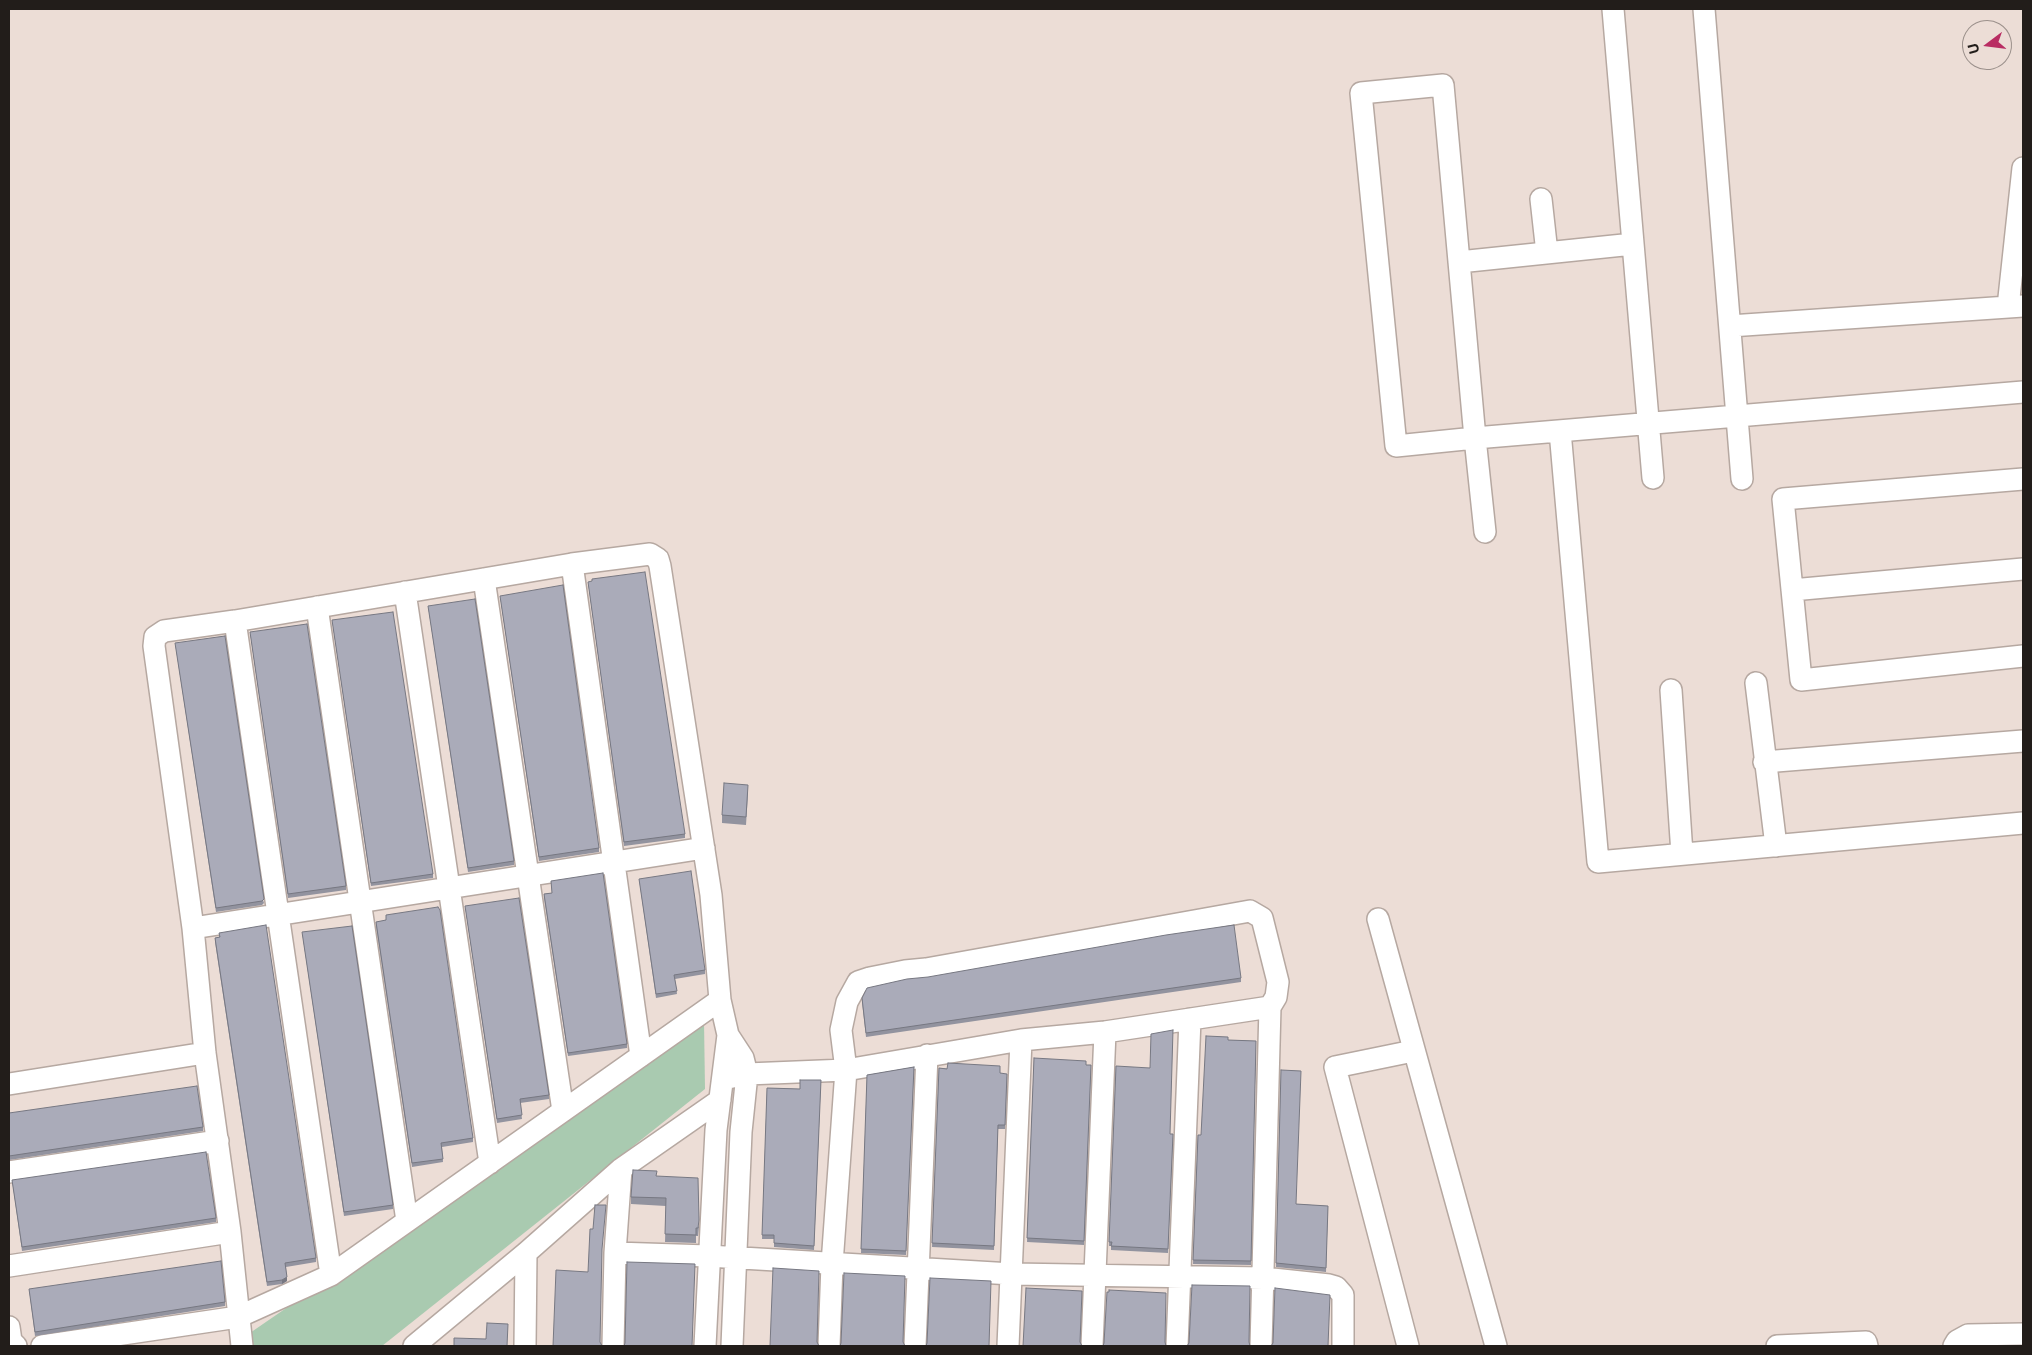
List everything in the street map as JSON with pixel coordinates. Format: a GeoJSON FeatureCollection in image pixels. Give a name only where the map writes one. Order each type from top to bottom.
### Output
{"type":"FeatureCollection","features":[{"type":"Feature","properties":{"kind":"street"},"geometry":{"type":"LineString","coordinates":[[1613,9],[1653,478]]}},
{"type":"Feature","properties":{"kind":"street"},"geometry":{"type":"LineString","coordinates":[[1704,9],[1742,479]]}},
{"type":"Feature","properties":{"kind":"street"},"geometry":{"type":"LineString","coordinates":[[1485,532],[1476,438],[1460,262],[1443,85],[1362,93],[1396,446],[1476,438],[2023,392]]}},
{"type":"Feature","properties":{"kind":"street"},"geometry":{"type":"LineString","coordinates":[[1730,326],[2016,306],[2023,168]]}},
{"type":"Feature","properties":{"kind":"street"},"geometry":{"type":"LineString","coordinates":[[1541,199],[1547,253]]}},
{"type":"Feature","properties":{"kind":"street"},"geometry":{"type":"LineString","coordinates":[[1460,262],[1633,244]]}},
{"type":"Feature","properties":{"kind":"street"},"geometry":{"type":"LineString","coordinates":[[1560,431],[1598,862],[2023,823]]}},
{"type":"Feature","properties":{"kind":"street"},"geometry":{"type":"LineString","coordinates":[[2023,479],[1783,499],[1801,680],[2023,656]]}},
{"type":"Feature","properties":{"kind":"street"},"geometry":{"type":"LineString","coordinates":[[242,1346],[230,1232],[205,1053],[193,928],[154,646],[155,637],[164,631],[235,621],[572,564],[650,554],[658,559],[711,895],[720,1000],[728,1035],[716,1130],[708,1256],[705,1346]]}},
{"type":"Feature","properties":{"kind":"street"},"geometry":{"type":"LineString","coordinates":[[572,564],[640,1056]]}},
{"type":"Feature","properties":{"kind":"street"},"geometry":{"type":"LineString","coordinates":[[1792,590],[2023,569]]}},
{"type":"Feature","properties":{"kind":"street"},"geometry":{"type":"LineString","coordinates":[[484,579],[563,1111]]}},
{"type":"Feature","properties":{"kind":"street"},"geometry":{"type":"LineString","coordinates":[[406,592],[490,1163]]}},
{"type":"Feature","properties":{"kind":"street"},"geometry":{"type":"LineString","coordinates":[[317,607],[407,1221]]}},
{"type":"Feature","properties":{"kind":"street"},"geometry":{"type":"LineString","coordinates":[[235,621],[331,1274]]}},
{"type":"Feature","properties":{"kind":"street"},"geometry":{"type":"LineString","coordinates":[[1756,683],[1764,762],[1776,846]]}},
{"type":"Feature","properties":{"kind":"street"},"geometry":{"type":"LineString","coordinates":[[1670,690],[1682,854]]}},
{"type":"Feature","properties":{"kind":"street"},"geometry":{"type":"LineString","coordinates":[[1764,762],[2023,741]]}},
{"type":"Feature","properties":{"kind":"street"},"geometry":{"type":"LineString","coordinates":[[193,928],[704,848]]}},
{"type":"Feature","properties":{"kind":"street"},"geometry":{"type":"LineString","coordinates":[[829,1346],[832,1264],[846,1070],[842,1030],[848,1002],[858,982],[905,971],[926,969],[1250,911],[1262,918],[1278,982],[1276,998],[1270,1007],[1261,1346]]}},
{"type":"Feature","properties":{"kind":"street"},"geometry":{"type":"LineString","coordinates":[[1378,919],[1496,1346]]}},
{"type":"Feature","properties":{"kind":"street"},"geometry":{"type":"LineString","coordinates":[[42,1346],[238,1317],[331,1274],[720,1000]]}},
{"type":"Feature","properties":{"kind":"street"},"geometry":{"type":"LineString","coordinates":[[414,1346],[526,1253],[621,1169],[722,1089],[747,1074],[846,1070],[1021,1040],[1105,1032],[1270,1007]]}},
{"type":"Feature","properties":{"kind":"street"},"geometry":{"type":"LineString","coordinates":[[1177,1346],[1190,1019]]}},
{"type":"Feature","properties":{"kind":"street"},"geometry":{"type":"LineString","coordinates":[[1092,1346],[1105,1032]]}},
{"type":"Feature","properties":{"kind":"street"},"geometry":{"type":"LineString","coordinates":[[728,1035],[743,1058],[747,1074],[741,1132],[732,1346]]}},
{"type":"Feature","properties":{"kind":"street"},"geometry":{"type":"LineString","coordinates":[[1008,1346],[1021,1040]]}},
{"type":"Feature","properties":{"kind":"street"},"geometry":{"type":"LineString","coordinates":[[1408,1346],[1335,1067],[1413,1051]]}},
{"type":"Feature","properties":{"kind":"street"},"geometry":{"type":"LineString","coordinates":[[9,1084],[205,1053]]}},
{"type":"Feature","properties":{"kind":"street"},"geometry":{"type":"LineString","coordinates":[[914,1346],[928,1055]]}},
{"type":"Feature","properties":{"kind":"street"},"geometry":{"type":"LineString","coordinates":[[716,1130],[741,1132]]}},
{"type":"Feature","properties":{"kind":"street"},"geometry":{"type":"LineString","coordinates":[[9,1172],[218,1141]]}},
{"type":"Feature","properties":{"kind":"street"},"geometry":{"type":"LineString","coordinates":[[613,1346],[615,1253],[621,1169]]}},
{"type":"Feature","properties":{"kind":"street"},"geometry":{"type":"LineString","coordinates":[[9,1266],[230,1232]]}},
{"type":"Feature","properties":{"kind":"street"},"geometry":{"type":"LineString","coordinates":[[525,1346],[526,1253]]}},
{"type":"Feature","properties":{"kind":"street"},"geometry":{"type":"LineString","coordinates":[[615,1253],[708,1256],[1012,1274],[1263,1278],[1336,1287],[1343,1295],[1343,1346]]}},
{"type":"Feature","properties":{"kind":"street"},"geometry":{"type":"LineString","coordinates":[[440,1346],[441,1324]]}},
{"type":"Feature","properties":{"kind":"street"},"geometry":{"type":"LineString","coordinates":[[9,1327],[11,1341],[16,1346]]}},
{"type":"Feature","properties":{"kind":"street"},"geometry":{"type":"LineString","coordinates":[[1954,1346],[1957,1341],[1968,1335],[2023,1334]]}},
{"type":"Feature","properties":{"kind":"street"},"geometry":{"type":"LineString","coordinates":[[1776,1346],[1866,1342],[1867,1346]]}},
{"type":"Feature","properties":{"kind":"green space"},"geometry":{"type":"Polygon","coordinates":[[[704,1021],[705,1089],[382,1346],[231,1346],[704,1021]]]}},
{"type":"Feature","properties":{"kind":"building"},"geometry":{"type":"Polygon","coordinates":[[[645,572],[685,834],[624,842],[588,582],[592,581],[592,579],[645,572]]]}},
{"type":"Feature","properties":{"kind":"building"},"geometry":{"type":"Polygon","coordinates":[[[563,585],[599,848],[539,857],[500,596],[563,585]]]}},
{"type":"Feature","properties":{"kind":"building"},"geometry":{"type":"Polygon","coordinates":[[[475,599],[514,861],[468,868],[428,606],[475,599]]]}},
{"type":"Feature","properties":{"kind":"building"},"geometry":{"type":"Polygon","coordinates":[[[393,612],[433,874],[371,883],[332,620],[393,612]]]}},
{"type":"Feature","properties":{"kind":"building"},"geometry":{"type":"Polygon","coordinates":[[[307,624],[346,886],[288,894],[250,632],[307,624]]]}},
{"type":"Feature","properties":{"kind":"building"},"geometry":{"type":"Polygon","coordinates":[[[225,636],[264,899],[262,901],[216,908],[175,643],[225,636]]]}},
{"type":"Feature","properties":{"kind":"building"},"geometry":{"type":"Polygon","coordinates":[[[724,783],[748,785],[746,817],[722,815],[724,783]]]}},
{"type":"Feature","properties":{"kind":"building"},"geometry":{"type":"Polygon","coordinates":[[[691,871],[705,970],[674,975],[677,991],[656,994],[639,879],[691,871]]]}},
{"type":"Feature","properties":{"kind":"building"},"geometry":{"type":"Polygon","coordinates":[[[603,873],[627,1044],[568,1053],[544,894],[552,893],[551,881],[603,873]]]}},
{"type":"Feature","properties":{"kind":"building"},"geometry":{"type":"Polygon","coordinates":[[[519,898],[549,1095],[520,1099],[522,1115],[497,1119],[465,906],[519,898]]]}},
{"type":"Feature","properties":{"kind":"building"},"geometry":{"type":"Polygon","coordinates":[[[438,907],[440,910],[473,1138],[441,1143],[443,1159],[412,1163],[376,922],[386,920],[386,915],[438,907]]]}},
{"type":"Feature","properties":{"kind":"building"},"geometry":{"type":"Polygon","coordinates":[[[266,925],[316,1258],[285,1263],[287,1277],[282,1280],[267,1282],[215,938],[220,937],[219,933],[266,925]]]}},
{"type":"Feature","properties":{"kind":"building"},"geometry":{"type":"Polygon","coordinates":[[[1234,925],[1241,978],[866,1033],[862,998],[867,988],[907,979],[1234,925]]]}},
{"type":"Feature","properties":{"kind":"building"},"geometry":{"type":"Polygon","coordinates":[[[352,926],[393,1205],[344,1212],[302,932],[352,926]]]}},
{"type":"Feature","properties":{"kind":"building"},"geometry":{"type":"Polygon","coordinates":[[[1173,1030],[1170,1134],[1173,1134],[1168,1249],[1111,1246],[1112,1242],[1109,1242],[1116,1066],[1150,1068],[1151,1034],[1173,1030]]]}},
{"type":"Feature","properties":{"kind":"building"},"geometry":{"type":"Polygon","coordinates":[[[1206,1036],[1228,1037],[1228,1040],[1256,1041],[1251,1261],[1193,1260],[1198,1135],[1201,1135],[1206,1036]]]}},
{"type":"Feature","properties":{"kind":"building"},"geometry":{"type":"Polygon","coordinates":[[[1034,1058],[1086,1061],[1086,1065],[1091,1065],[1084,1241],[1027,1238],[1034,1058]]]}},
{"type":"Feature","properties":{"kind":"building"},"geometry":{"type":"Polygon","coordinates":[[[948,1063],[1000,1066],[1000,1073],[1007,1074],[1005,1125],[998,1125],[994,1246],[932,1243],[939,1068],[947,1069],[948,1063]]]}},
{"type":"Feature","properties":{"kind":"building"},"geometry":{"type":"Polygon","coordinates":[[[914,1067],[906,1251],[861,1249],[867,1075],[914,1067]]]}},
{"type":"Feature","properties":{"kind":"building"},"geometry":{"type":"Polygon","coordinates":[[[1281,1070],[1301,1071],[1296,1204],[1328,1206],[1326,1268],[1276,1263],[1281,1070]]]}},
{"type":"Feature","properties":{"kind":"building"},"geometry":{"type":"Polygon","coordinates":[[[800,1080],[821,1080],[814,1246],[774,1243],[774,1235],[762,1235],[767,1088],[800,1089],[800,1080]]]}},
{"type":"Feature","properties":{"kind":"building"},"geometry":{"type":"Polygon","coordinates":[[[197,1086],[203,1127],[9,1156],[9,1113],[197,1086]]]}},
{"type":"Feature","properties":{"kind":"building"},"geometry":{"type":"Polygon","coordinates":[[[206,1152],[216,1218],[22,1247],[12,1180],[206,1152]]]}},
{"type":"Feature","properties":{"kind":"building"},"geometry":{"type":"Polygon","coordinates":[[[633,1170],[657,1171],[656,1176],[698,1178],[699,1220],[696,1235],[665,1234],[666,1198],[631,1197],[633,1170]]]}},
{"type":"Feature","properties":{"kind":"building"},"geometry":{"type":"Polygon","coordinates":[[[595,1205],[606,1205],[602,1249],[600,1342],[602,1346],[553,1346],[556,1270],[588,1272],[590,1229],[593,1229],[595,1205]]]}},
{"type":"Feature","properties":{"kind":"building"},"geometry":{"type":"Polygon","coordinates":[[[221,1261],[225,1302],[35,1332],[29,1289],[221,1261]]]}},
{"type":"Feature","properties":{"kind":"building"},"geometry":{"type":"Polygon","coordinates":[[[627,1262],[695,1264],[692,1346],[624,1346],[627,1262]]]}},
{"type":"Feature","properties":{"kind":"building"},"geometry":{"type":"Polygon","coordinates":[[[773,1268],[819,1271],[817,1342],[819,1346],[770,1346],[773,1268]]]}},
{"type":"Feature","properties":{"kind":"building"},"geometry":{"type":"Polygon","coordinates":[[[844,1273],[905,1276],[903,1342],[905,1346],[840,1346],[844,1273]]]}},
{"type":"Feature","properties":{"kind":"building"},"geometry":{"type":"Polygon","coordinates":[[[930,1278],[991,1281],[989,1346],[926,1346],[930,1278]]]}},
{"type":"Feature","properties":{"kind":"building"},"geometry":{"type":"Polygon","coordinates":[[[1192,1285],[1250,1286],[1250,1346],[1187,1346],[1189,1343],[1192,1285]]]}},
{"type":"Feature","properties":{"kind":"building"},"geometry":{"type":"Polygon","coordinates":[[[1026,1288],[1082,1291],[1080,1342],[1082,1346],[1023,1346],[1026,1288]]]}},
{"type":"Feature","properties":{"kind":"building"},"geometry":{"type":"Polygon","coordinates":[[[1275,1288],[1330,1295],[1328,1346],[1271,1346],[1273,1343],[1275,1288]]]}},
{"type":"Feature","properties":{"kind":"building"},"geometry":{"type":"Polygon","coordinates":[[[1109,1290],[1166,1293],[1166,1346],[1103,1346],[1107,1292],[1109,1290]]]}},
{"type":"Feature","properties":{"kind":"building"},"geometry":{"type":"Polygon","coordinates":[[[487,1323],[508,1324],[507,1346],[454,1346],[454,1338],[486,1339],[487,1323]]]}}]}
